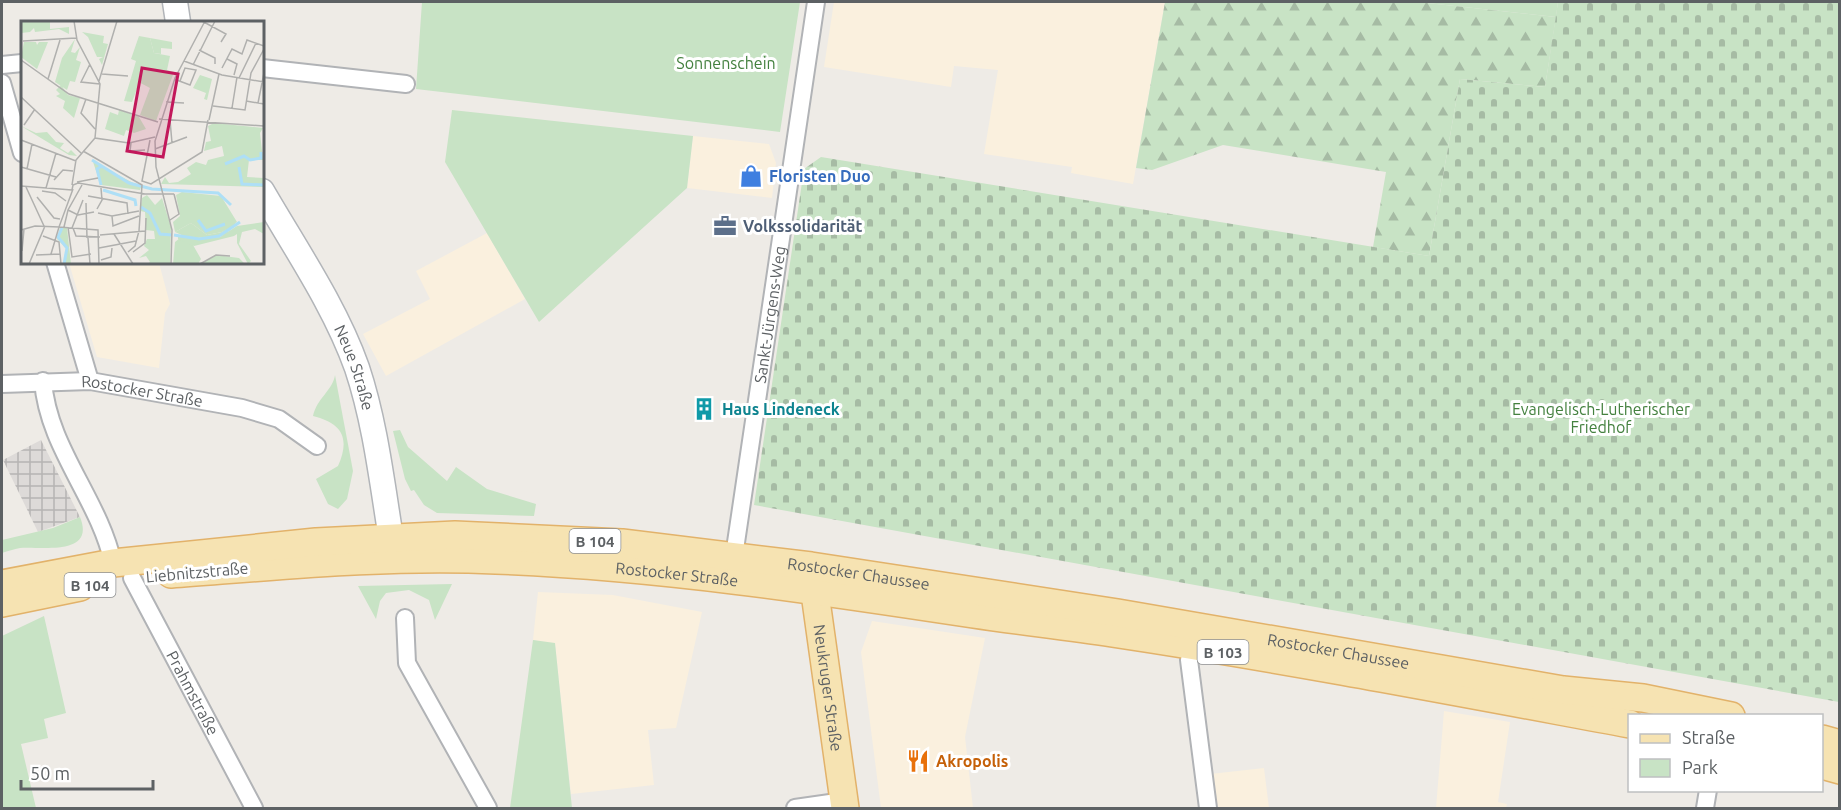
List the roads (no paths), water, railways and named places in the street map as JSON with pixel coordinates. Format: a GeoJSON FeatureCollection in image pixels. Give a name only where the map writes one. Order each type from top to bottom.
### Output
{"type":"FeatureCollection","features":[{"type":"Feature","properties":{"kind":"main road"},"geometry":{"type":"LineString","coordinates":[[176,2],[178,21]]}},
{"type":"Feature","properties":{"kind":"main road","name":"Neue Straße"},"geometry":{"type":"LineString","coordinates":[[264,194],[326,303],[356,365],[368,410],[393,549]]}},
{"type":"Feature","properties":{"kind":"main road","name":"Rostocker Straße"},"geometry":{"type":"LineString","coordinates":[[393,549],[532,537],[622,543],[734,556]]}},
{"type":"Feature","properties":{"kind":"main road","name":"Liebnitzstraße"},"geometry":{"type":"LineString","coordinates":[[2,584],[122,570],[247,548],[393,549]]}},
{"type":"Feature","properties":{"kind":"main road","name":"Rostocker Straße"},"geometry":{"type":"LineString","coordinates":[[393,549],[492,560],[813,578]]}},
{"type":"Feature","properties":{"kind":"main road","name":"Rostocker Chaussee"},"geometry":{"type":"LineString","coordinates":[[734,556],[813,578],[1628,724]]}},
{"type":"Feature","properties":{"kind":"main road","name":"Liebnitzstraße"},"geometry":{"type":"LineString","coordinates":[[2,603],[122,570]]}},
{"type":"Feature","properties":{"kind":"main road","name":"Rostocker Chaussee"},"geometry":{"type":"LineString","coordinates":[[813,578],[1141,617],[1563,690],[1643,698],[1719,714]]}},
{"type":"Feature","properties":{"kind":"main road","name":"Neukruger Straße"},"geometry":{"type":"LineString","coordinates":[[813,578],[845,805]]}},
{"type":"Feature","properties":{"kind":"main road"},"geometry":{"type":"LineString","coordinates":[[1823,740],[1839,744]]}},
{"type":"Feature","properties":{"kind":"main road"},"geometry":{"type":"LineString","coordinates":[[1823,766],[1839,770]]}},
{"type":"Feature","properties":{"kind":"street","name":"Sankt-Jürgens-Weg"},"geometry":{"type":"LineString","coordinates":[[734,556],[816,2]]}},
{"type":"Feature","properties":{"kind":"street"},"geometry":{"type":"LineString","coordinates":[[2,65],[21,63]]}},
{"type":"Feature","properties":{"kind":"street"},"geometry":{"type":"LineString","coordinates":[[264,68],[406,84]]}},
{"type":"Feature","properties":{"kind":"street"},"geometry":{"type":"LineString","coordinates":[[2,83],[21,150]]}},
{"type":"Feature","properties":{"kind":"street"},"geometry":{"type":"LineString","coordinates":[[56,264],[90,381]]}},
{"type":"Feature","properties":{"kind":"street","name":"Prahmstraße"},"geometry":{"type":"LineString","coordinates":[[43,381],[50,423],[122,570],[254,808]]}},
{"type":"Feature","properties":{"kind":"street","name":"Rostocker Straße"},"geometry":{"type":"LineString","coordinates":[[2,384],[90,381],[242,408],[279,419],[317,446]]}},
{"type":"Feature","properties":{"kind":"street"},"geometry":{"type":"LineString","coordinates":[[405,618],[407,663],[488,808]]}},
{"type":"Feature","properties":{"kind":"street"},"geometry":{"type":"LineString","coordinates":[[1192,647],[1190,660],[1208,808]]}},
{"type":"Feature","properties":{"kind":"street"},"geometry":{"type":"LineString","coordinates":[[1705,808],[1708,792]]}},
{"type":"Feature","properties":{"kind":"street"},"geometry":{"type":"LineString","coordinates":[[795,808],[845,805]]}},
{"type":"Feature","properties":{"kind":"place","name":"Floristen Duo"},"geometry":{"type":"Point","coordinates":[751,176]}},
{"type":"Feature","properties":{"kind":"place","name":"Volkssolidarität"},"geometry":{"type":"Point","coordinates":[725,226]}},
{"type":"Feature","properties":{"kind":"place","name":"Haus Lindeneck"},"geometry":{"type":"Point","coordinates":[704,409]}},
{"type":"Feature","properties":{"kind":"place","name":"Akropolis"},"geometry":{"type":"Point","coordinates":[918,761]}},
{"type":"Feature","properties":{"kind":"park label","name":"Sonnenschein"},"geometry":{"type":"Point","coordinates":[726,63]}},
{"type":"Feature","properties":{"kind":"park label","name":"Evangelisch-Lutherischer Friedhof"},"geometry":{"type":"Point","coordinates":[1601,418]}}]}
